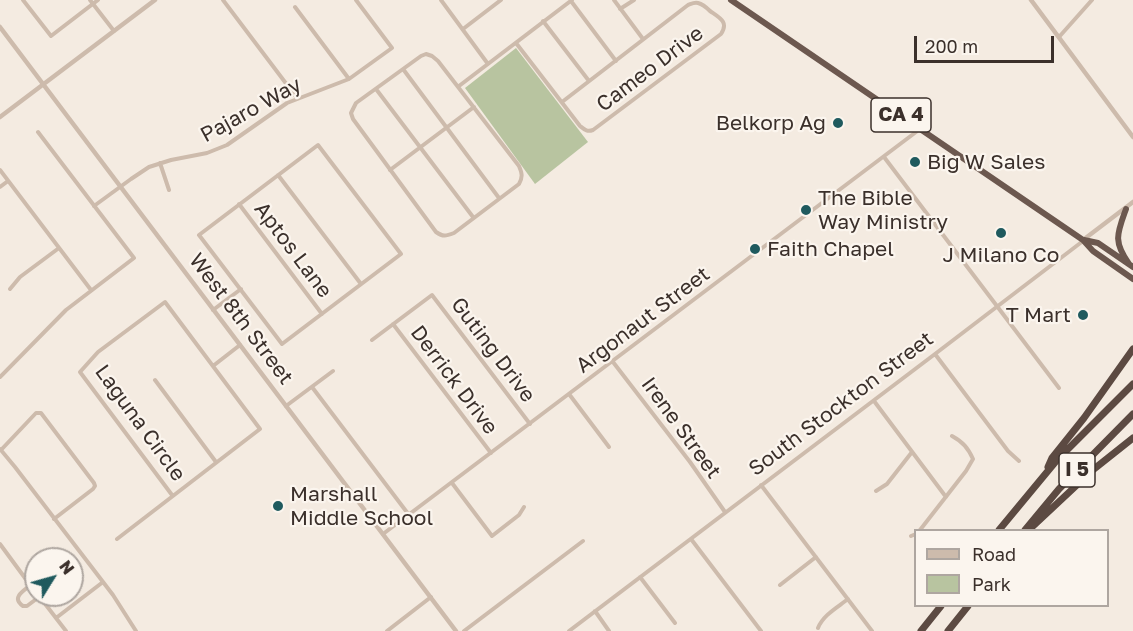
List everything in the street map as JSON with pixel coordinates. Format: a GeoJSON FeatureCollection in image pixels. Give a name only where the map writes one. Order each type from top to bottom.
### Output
{"type":"FeatureCollection","features":[{"type":"Feature","properties":{"kind":"highway","name":"CA 4"},"geometry":{"type":"LineString","coordinates":[[731,0],[1083,240],[1093,251],[1133,279]]}},
{"type":"Feature","properties":{"kind":"highway"},"geometry":{"type":"LineString","coordinates":[[1126,209],[1117,236],[1122,254],[1131,266]]}},
{"type":"Feature","properties":{"kind":"highway","name":"CA 4"},"geometry":{"type":"LineString","coordinates":[[1083,240],[1098,243],[1131,266]]}},
{"type":"Feature","properties":{"kind":"highway"},"geometry":{"type":"LineString","coordinates":[[1044,475],[1052,458],[1084,418],[1133,349]]}},
{"type":"Feature","properties":{"kind":"highway","name":"I 5"},"geometry":{"type":"LineString","coordinates":[[1001,529],[1044,475],[1133,384]]}},
{"type":"Feature","properties":{"kind":"highway","name":"I 5"},"geometry":{"type":"LineString","coordinates":[[1029,529],[1059,489],[1133,414]]}},
{"type":"Feature","properties":{"kind":"highway"},"geometry":{"type":"LineString","coordinates":[[1029,529],[1094,469],[1133,438]]}},
{"type":"Feature","properties":{"kind":"highway"},"geometry":{"type":"LineString","coordinates":[[921,631],[939,607]]}},
{"type":"Feature","properties":{"kind":"highway"},"geometry":{"type":"LineString","coordinates":[[948,631],[967,607]]}},
{"type":"Feature","properties":{"kind":"street"},"geometry":{"type":"LineString","coordinates":[[24,0],[51,36],[92,2],[99,0]]}},
{"type":"Feature","properties":{"kind":"street"},"geometry":{"type":"LineString","coordinates":[[0,117],[155,0]]}},
{"type":"Feature","properties":{"kind":"street"},"geometry":{"type":"LineString","coordinates":[[223,0],[297,98]]}},
{"type":"Feature","properties":{"kind":"street","name":"Pajaro Way"},"geometry":{"type":"LineString","coordinates":[[94,206],[139,173],[160,163],[207,153],[227,145],[278,109],[297,98],[349,79],[392,48],[356,0]]}},
{"type":"Feature","properties":{"kind":"street"},"geometry":{"type":"LineString","coordinates":[[441,0],[488,64]]}},
{"type":"Feature","properties":{"kind":"street"},"geometry":{"type":"LineString","coordinates":[[463,29],[501,0]]}},
{"type":"Feature","properties":{"kind":"street"},"geometry":{"type":"LineString","coordinates":[[459,86],[571,0],[616,61]]}},
{"type":"Feature","properties":{"kind":"street"},"geometry":{"type":"LineString","coordinates":[[516,42],[562,102],[644,39],[614,0]]}},
{"type":"Feature","properties":{"kind":"street"},"geometry":{"type":"LineString","coordinates":[[620,9],[634,0]]}},
{"type":"Feature","properties":{"kind":"street"},"geometry":{"type":"LineString","coordinates":[[1031,0],[1133,136]]}},
{"type":"Feature","properties":{"kind":"street"},"geometry":{"type":"LineString","coordinates":[[1058,37],[1092,0]]}},
{"type":"Feature","properties":{"kind":"street"},"geometry":{"type":"LineString","coordinates":[[92,2],[114,31]]}},
{"type":"Feature","properties":{"kind":"street","name":"Cameo Drive"},"geometry":{"type":"LineString","coordinates":[[562,102],[580,126],[587,131],[593,130],[721,34],[724,26],[720,18],[700,3],[695,3],[688,5],[644,39]]}},
{"type":"Feature","properties":{"kind":"street"},"geometry":{"type":"LineString","coordinates":[[295,7],[349,79]]}},
{"type":"Feature","properties":{"kind":"street"},"geometry":{"type":"LineString","coordinates":[[543,21],[589,81]]}},
{"type":"Feature","properties":{"kind":"street","name":"West 8th Street"},"geometry":{"type":"LineString","coordinates":[[0,27],[456,631]]}},
{"type":"Feature","properties":{"kind":"street"},"geometry":{"type":"LineString","coordinates":[[426,54],[438,60],[519,165],[522,172],[519,184],[447,236],[441,236],[436,232],[353,119],[351,113],[356,103],[403,69],[426,54]]}},
{"type":"Feature","properties":{"kind":"street"},"geometry":{"type":"LineString","coordinates":[[403,69],[499,198]]}},
{"type":"Feature","properties":{"kind":"street"},"geometry":{"type":"LineString","coordinates":[[376,89],[473,217]]}},
{"type":"Feature","properties":{"kind":"street"},"geometry":{"type":"LineString","coordinates":[[390,170],[474,108]]}},
{"type":"Feature","properties":{"kind":"street","name":"Argonaut Street"},"geometry":{"type":"LineString","coordinates":[[383,534],[920,128]]}},
{"type":"Feature","properties":{"kind":"street"},"geometry":{"type":"LineString","coordinates":[[1,373],[57,318],[134,258],[38,132]]}},
{"type":"Feature","properties":{"kind":"street"},"geometry":{"type":"LineString","coordinates":[[318,145],[401,254],[282,344],[200,235],[278,175],[318,145]]}},
{"type":"Feature","properties":{"kind":"street"},"geometry":{"type":"LineString","coordinates":[[884,156],[1059,388]]}},
{"type":"Feature","properties":{"kind":"street"},"geometry":{"type":"LineString","coordinates":[[160,163],[169,190]]}},
{"type":"Feature","properties":{"kind":"street"},"geometry":{"type":"LineString","coordinates":[[0,170],[91,290]]}},
{"type":"Feature","properties":{"kind":"street"},"geometry":{"type":"LineString","coordinates":[[278,175],[361,284]]}},
{"type":"Feature","properties":{"kind":"street"},"geometry":{"type":"LineString","coordinates":[[0,187],[8,181]]}},
{"type":"Feature","properties":{"kind":"street","name":"South Stockton Street"},"geometry":{"type":"LineString","coordinates":[[569,631],[1133,202]]}},
{"type":"Feature","properties":{"kind":"street","name":"Aptos Lane"},"geometry":{"type":"LineString","coordinates":[[239,204],[322,314]]}},
{"type":"Feature","properties":{"kind":"street"},"geometry":{"type":"LineString","coordinates":[[10,289],[20,277],[59,248]]}},
{"type":"Feature","properties":{"kind":"street"},"geometry":{"type":"LineString","coordinates":[[213,310],[241,289]]}},
{"type":"Feature","properties":{"kind":"street","name":"Guting Drive"},"geometry":{"type":"LineString","coordinates":[[393,324],[432,295],[530,424]]}},
{"type":"Feature","properties":{"kind":"street","name":"Laguna Circle"},"geometry":{"type":"LineString","coordinates":[[165,302],[213,366],[260,429],[172,495],[80,372],[98,352],[165,302]]}},
{"type":"Feature","properties":{"kind":"street"},"geometry":{"type":"LineString","coordinates":[[372,340],[393,324]]}},
{"type":"Feature","properties":{"kind":"street","name":"Derrick Drive"},"geometry":{"type":"LineString","coordinates":[[393,324],[491,453]]}},
{"type":"Feature","properties":{"kind":"street"},"geometry":{"type":"LineString","coordinates":[[213,366],[240,345]]}},
{"type":"Feature","properties":{"kind":"street"},"geometry":{"type":"LineString","coordinates":[[935,354],[1018,461]]}},
{"type":"Feature","properties":{"kind":"street","name":"Irene Street"},"geometry":{"type":"LineString","coordinates":[[612,361],[690,462],[725,512]]}},
{"type":"Feature","properties":{"kind":"street"},"geometry":{"type":"LineString","coordinates":[[286,406],[333,371]]}},
{"type":"Feature","properties":{"kind":"street"},"geometry":{"type":"LineString","coordinates":[[156,381],[216,462]]}},
{"type":"Feature","properties":{"kind":"street"},"geometry":{"type":"LineString","coordinates":[[312,387],[409,515]]}},
{"type":"Feature","properties":{"kind":"street"},"geometry":{"type":"LineString","coordinates":[[569,394],[609,447]]}},
{"type":"Feature","properties":{"kind":"street"},"geometry":{"type":"LineString","coordinates":[[874,400],[946,497]]}},
{"type":"Feature","properties":{"kind":"street"},"geometry":{"type":"LineString","coordinates":[[54,519],[95,486],[41,413],[36,413],[0,450],[103,582],[136,631]]}},
{"type":"Feature","properties":{"kind":"street"},"geometry":{"type":"LineString","coordinates":[[922,529],[973,459],[962,441],[952,436]]}},
{"type":"Feature","properties":{"kind":"street"},"geometry":{"type":"LineString","coordinates":[[876,491],[887,484],[912,452]]}},
{"type":"Feature","properties":{"kind":"street"},"geometry":{"type":"LineString","coordinates":[[452,483],[492,536],[519,515],[524,507]]}},
{"type":"Feature","properties":{"kind":"street"},"geometry":{"type":"LineString","coordinates":[[761,485],[872,631]]}},
{"type":"Feature","properties":{"kind":"street"},"geometry":{"type":"LineString","coordinates":[[117,538],[172,495]]}},
{"type":"Feature","properties":{"kind":"street"},"geometry":{"type":"LineString","coordinates":[[691,538],[760,631]]}},
{"type":"Feature","properties":{"kind":"street"},"geometry":{"type":"LineString","coordinates":[[464,631],[583,541]]}},
{"type":"Feature","properties":{"kind":"street"},"geometry":{"type":"LineString","coordinates":[[0,545],[24,576]]}},
{"type":"Feature","properties":{"kind":"street"},"geometry":{"type":"LineString","coordinates":[[780,585],[816,557]]}},
{"type":"Feature","properties":{"kind":"street"},"geometry":{"type":"LineString","coordinates":[[640,577],[675,623]]}},
{"type":"Feature","properties":{"kind":"street"},"geometry":{"type":"LineString","coordinates":[[56,618],[103,582]]}},
{"type":"Feature","properties":{"kind":"street"},"geometry":{"type":"LineString","coordinates":[[24,590],[17,599],[24,606]]}},
{"type":"Feature","properties":{"kind":"street"},"geometry":{"type":"LineString","coordinates":[[387,631],[431,597]]}},
{"type":"Feature","properties":{"kind":"street"},"geometry":{"type":"LineString","coordinates":[[818,628],[826,616],[848,599]]}},
{"type":"Feature","properties":{"kind":"street"},"geometry":{"type":"LineString","coordinates":[[47,607],[66,631]]}},
{"type":"Feature","properties":{"kind":"street"},"geometry":{"type":"LineString","coordinates":[[595,611],[609,631]]}},
{"type":"Feature","properties":{"kind":"green space"},"geometry":{"type":"Polygon","coordinates":[[[516,48],[588,142],[535,184],[465,88],[516,48]]]}},
{"type":"Feature","properties":{"kind":"place","name":"Belkorp Ag"},"geometry":{"type":"Point","coordinates":[838,123]}},
{"type":"Feature","properties":{"kind":"place","name":"Big W Sales"},"geometry":{"type":"Point","coordinates":[915,162]}},
{"type":"Feature","properties":{"kind":"place","name":"The Bible Way Ministry"},"geometry":{"type":"Point","coordinates":[806,210]}},
{"type":"Feature","properties":{"kind":"place","name":"J Milano Co"},"geometry":{"type":"Point","coordinates":[1001,233]}},
{"type":"Feature","properties":{"kind":"place","name":"Faith Chapel"},"geometry":{"type":"Point","coordinates":[755,249]}},
{"type":"Feature","properties":{"kind":"place","name":"T Mart"},"geometry":{"type":"Point","coordinates":[1083,315]}},
{"type":"Feature","properties":{"kind":"place","name":"Marshall Middle School"},"geometry":{"type":"Point","coordinates":[278,506]}}]}
